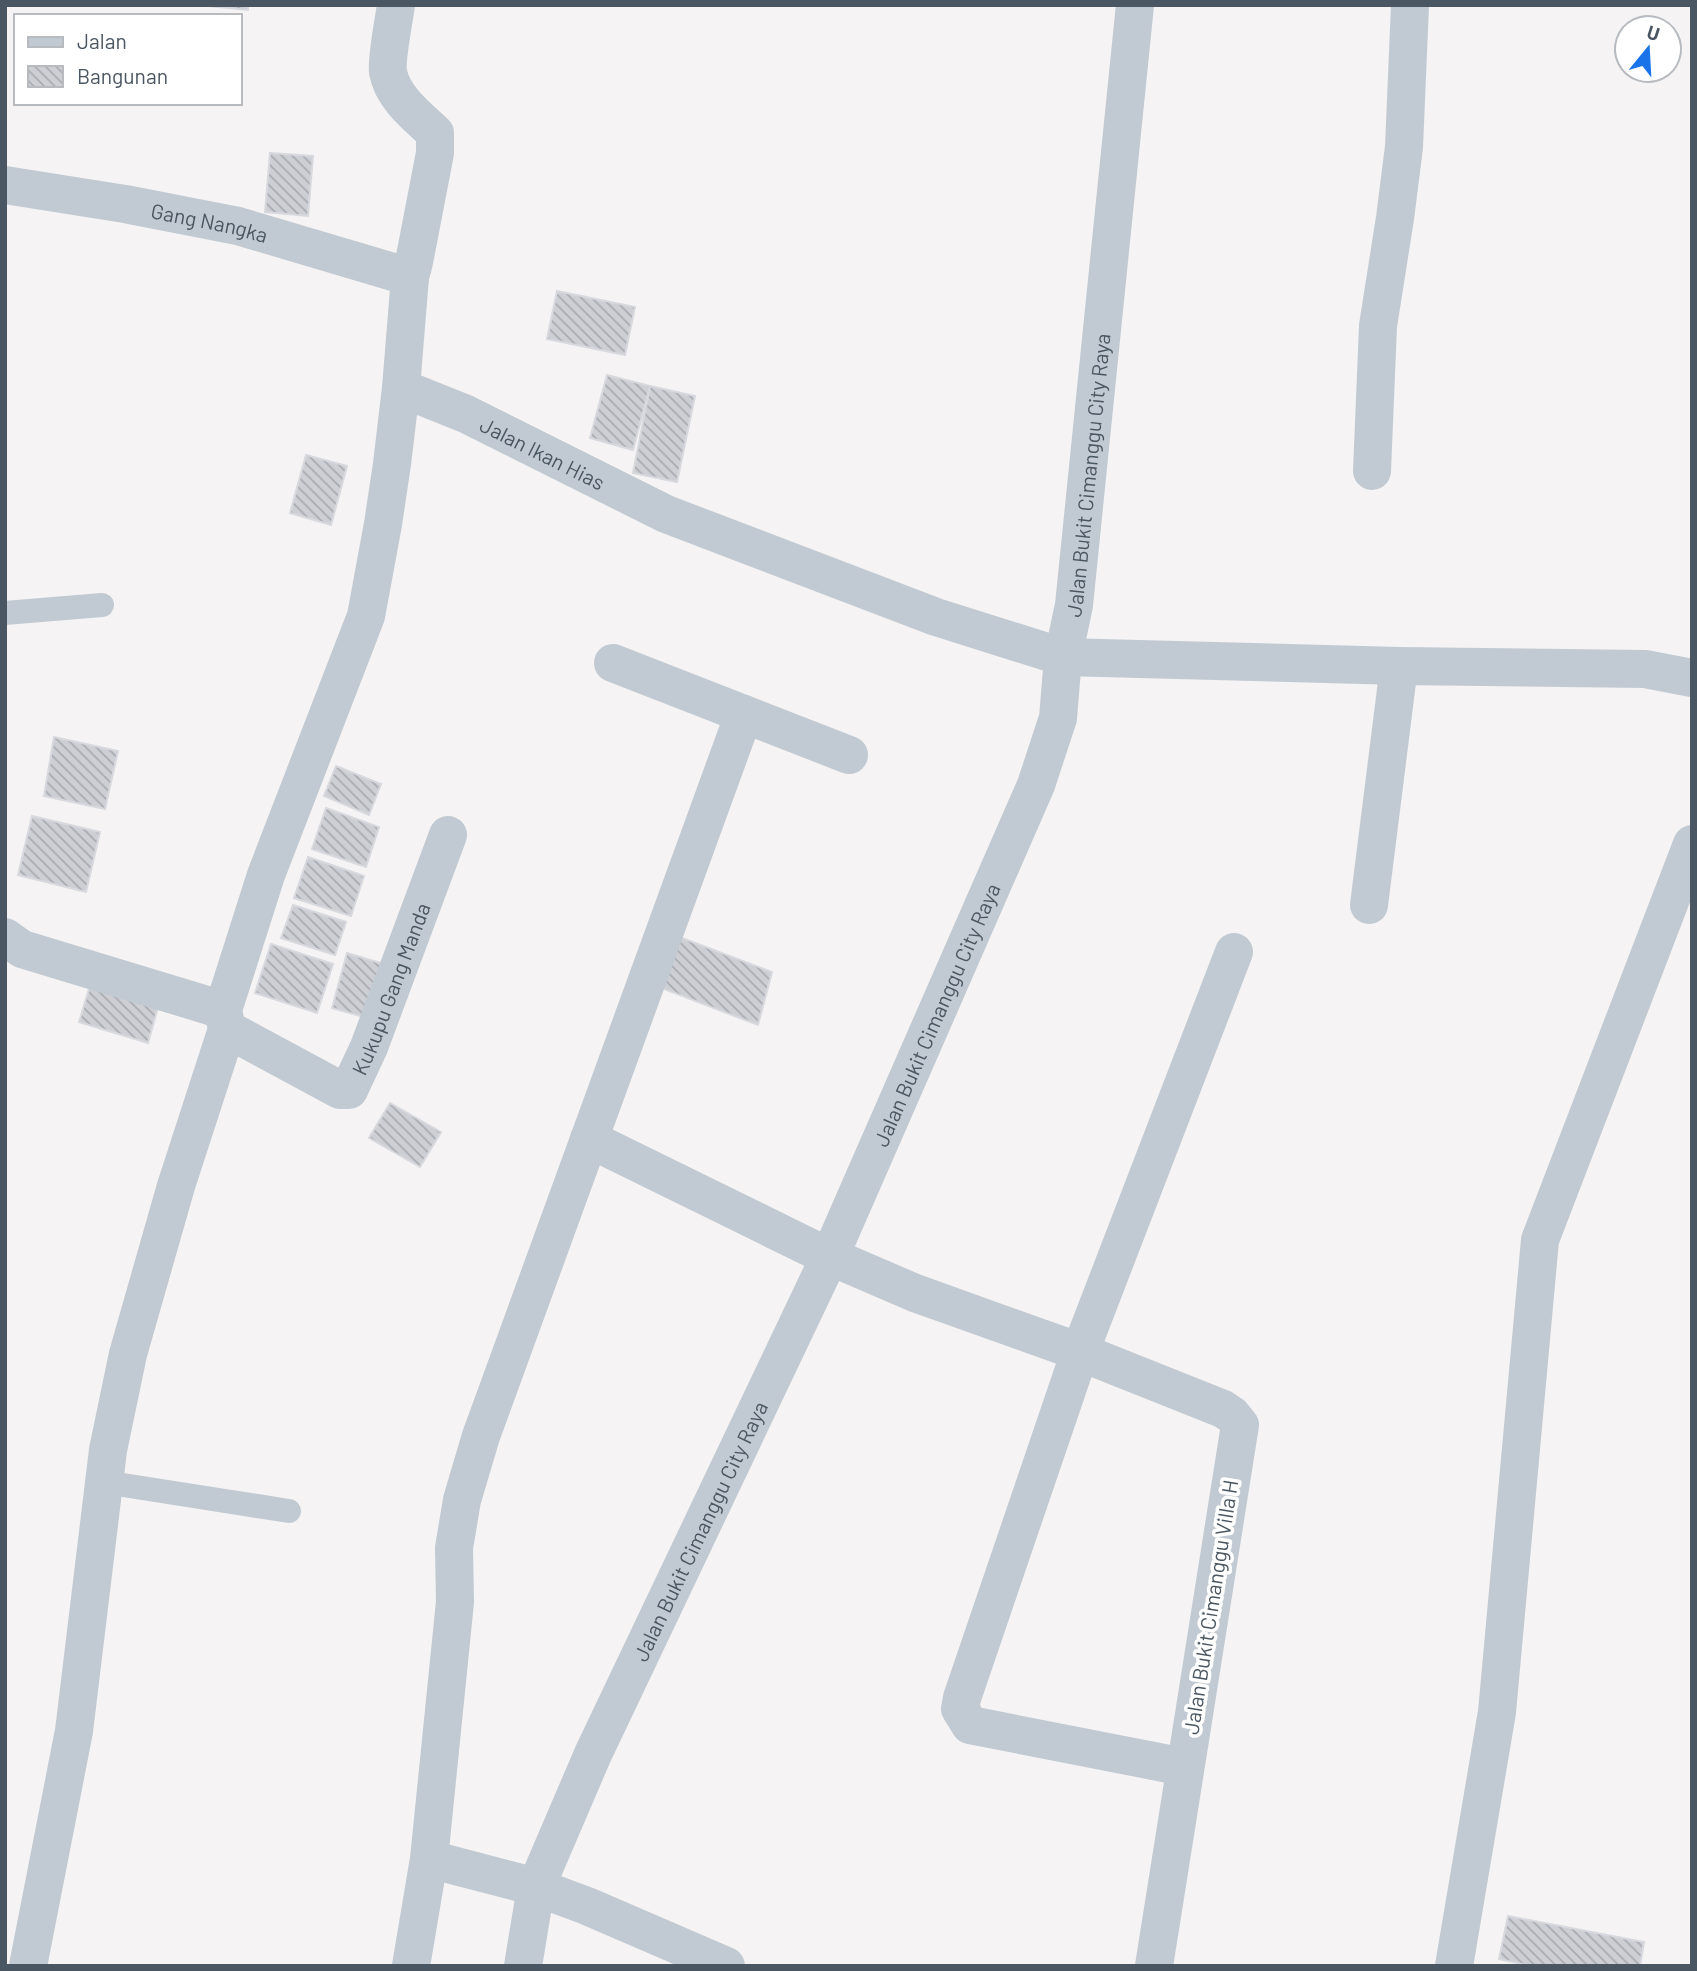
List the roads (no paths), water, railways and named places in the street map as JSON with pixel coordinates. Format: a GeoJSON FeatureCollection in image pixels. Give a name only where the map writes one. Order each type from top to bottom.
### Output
{"type":"FeatureCollection","features":[{"type":"Feature","properties":{"kind":"street"},"geometry":{"type":"LineString","coordinates":[[28,1966],[74,1731],[108,1450],[128,1354],[266,875],[366,616],[383,524],[401,388],[410,277],[435,153],[435,133],[412,113],[397,92],[388,71],[396,5]]}},
{"type":"Feature","properties":{"kind":"street","name":"Jalan Bukit Cimanggu City Raya"},"geometry":{"type":"LineString","coordinates":[[523,1966],[536,1887],[593,1754],[830,1256],[1036,785],[1058,718],[1063,657],[1074,606],[1135,5]]}},
{"type":"Feature","properties":{"kind":"street"},"geometry":{"type":"LineString","coordinates":[[1371,471],[1378,326],[1404,147],[1410,5]]}},
{"type":"Feature","properties":{"kind":"street","name":"Gang Nangka"},"geometry":{"type":"LineString","coordinates":[[5,185],[237,226],[410,277]]}},
{"type":"Feature","properties":{"kind":"street","name":"Jalan Ikan Hias"},"geometry":{"type":"LineString","coordinates":[[401,388],[466,414],[666,514],[936,617],[1063,657],[1645,669],[1692,678]]}},
{"type":"Feature","properties":{"kind":"street"},"geometry":{"type":"LineString","coordinates":[[613,663],[849,755]]}},
{"type":"Feature","properties":{"kind":"street"},"geometry":{"type":"LineString","coordinates":[[1369,905],[1399,666]]}},
{"type":"Feature","properties":{"kind":"street"},"geometry":{"type":"LineString","coordinates":[[411,1966],[429,1859],[454,1602],[454,1548],[462,1500],[481,1436],[744,714]]}},
{"type":"Feature","properties":{"kind":"street","name":"Kukupu Gang Manda"},"geometry":{"type":"LineString","coordinates":[[225,1019],[340,1090],[349,1090],[369,1048],[448,835]]}},
{"type":"Feature","properties":{"kind":"street"},"geometry":{"type":"LineString","coordinates":[[1454,1966],[1497,1712],[1540,1240],[1692,844]]}},
{"type":"Feature","properties":{"kind":"street"},"geometry":{"type":"LineString","coordinates":[[5,937],[22,949],[225,1019]]}},
{"type":"Feature","properties":{"kind":"street"},"geometry":{"type":"LineString","coordinates":[[1184,1767],[970,1725],[960,1709],[1080,1352],[1234,952]]}},
{"type":"Feature","properties":{"kind":"street"},"geometry":{"type":"LineString","coordinates":[[589,1139],[830,1256],[947,1306],[1080,1352]]}},
{"type":"Feature","properties":{"kind":"street","name":"Jalan Bukit Cimanggu Villa H"},"geometry":{"type":"LineString","coordinates":[[1080,1352],[1223,1409],[1240,1425],[1154,1966]]}},
{"type":"Feature","properties":{"kind":"street"},"geometry":{"type":"LineString","coordinates":[[429,1859],[536,1887],[597,1910],[726,1966]]}},
{"type":"Feature","properties":{"kind":"lane"},"geometry":{"type":"LineString","coordinates":[[5,613],[103,605]]}},
{"type":"Feature","properties":{"kind":"lane"},"geometry":{"type":"LineString","coordinates":[[104,1482],[289,1511]]}}]}
